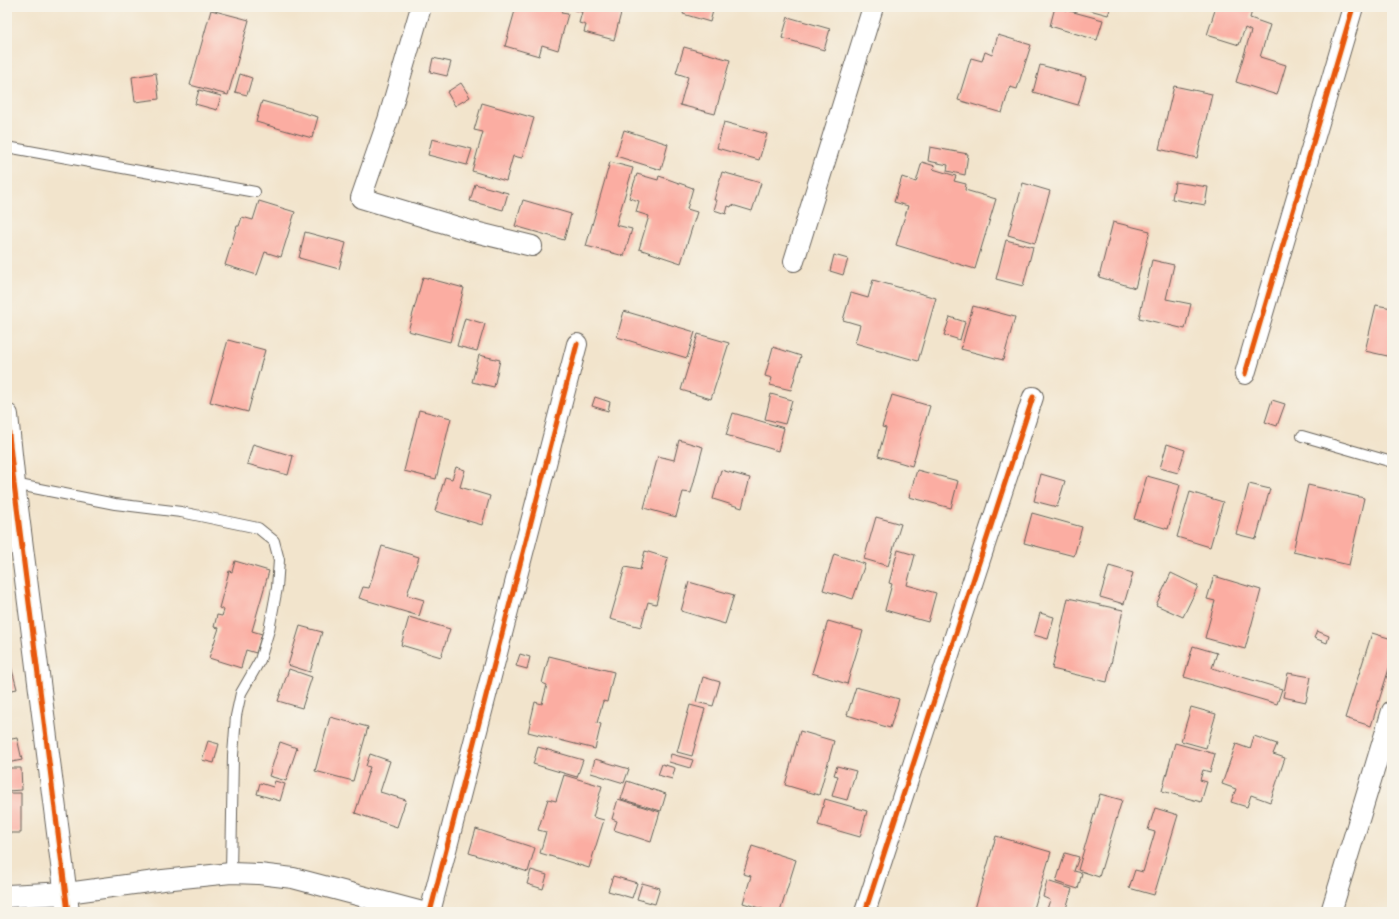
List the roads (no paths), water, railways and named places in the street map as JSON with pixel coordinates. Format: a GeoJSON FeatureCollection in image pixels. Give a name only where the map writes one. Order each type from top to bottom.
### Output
{"type":"FeatureCollection","features":[{"type":"Feature","properties":{"kind":"street"},"geometry":{"type":"LineString","coordinates":[[420,7],[388,120],[361,198],[471,232],[532,246]]}},
{"type":"Feature","properties":{"kind":"street"},"geometry":{"type":"LineString","coordinates":[[794,262],[873,7]]}},
{"type":"Feature","properties":{"kind":"street"},"geometry":{"type":"LineString","coordinates":[[1245,374],[1353,7]]}},
{"type":"Feature","properties":{"kind":"street"},"geometry":{"type":"LineString","coordinates":[[430,912],[577,344]]}},
{"type":"Feature","properties":{"kind":"street"},"geometry":{"type":"LineString","coordinates":[[864,912],[1033,397]]}},
{"type":"Feature","properties":{"kind":"street"},"geometry":{"type":"LineString","coordinates":[[8,426],[14,484],[68,903]]}},
{"type":"Feature","properties":{"kind":"street"},"geometry":{"type":"LineString","coordinates":[[1331,912],[1392,711]]}},
{"type":"Feature","properties":{"kind":"street"},"geometry":{"type":"LineString","coordinates":[[7,896],[68,903],[163,880],[231,873],[293,878],[422,912]]}},
{"type":"Feature","properties":{"kind":"street"},"geometry":{"type":"LineString","coordinates":[[7,902],[23,912]]}},
{"type":"Feature","properties":{"kind":"lane"},"geometry":{"type":"LineString","coordinates":[[7,147],[255,192]]}},
{"type":"Feature","properties":{"kind":"lane"},"geometry":{"type":"LineString","coordinates":[[1302,436],[1392,462]]}},
{"type":"Feature","properties":{"kind":"lane"},"geometry":{"type":"LineString","coordinates":[[14,484],[115,504],[181,512],[258,528],[274,541],[279,560],[277,588],[268,630],[260,660],[241,693],[236,716],[233,754],[231,873]]}}]}
